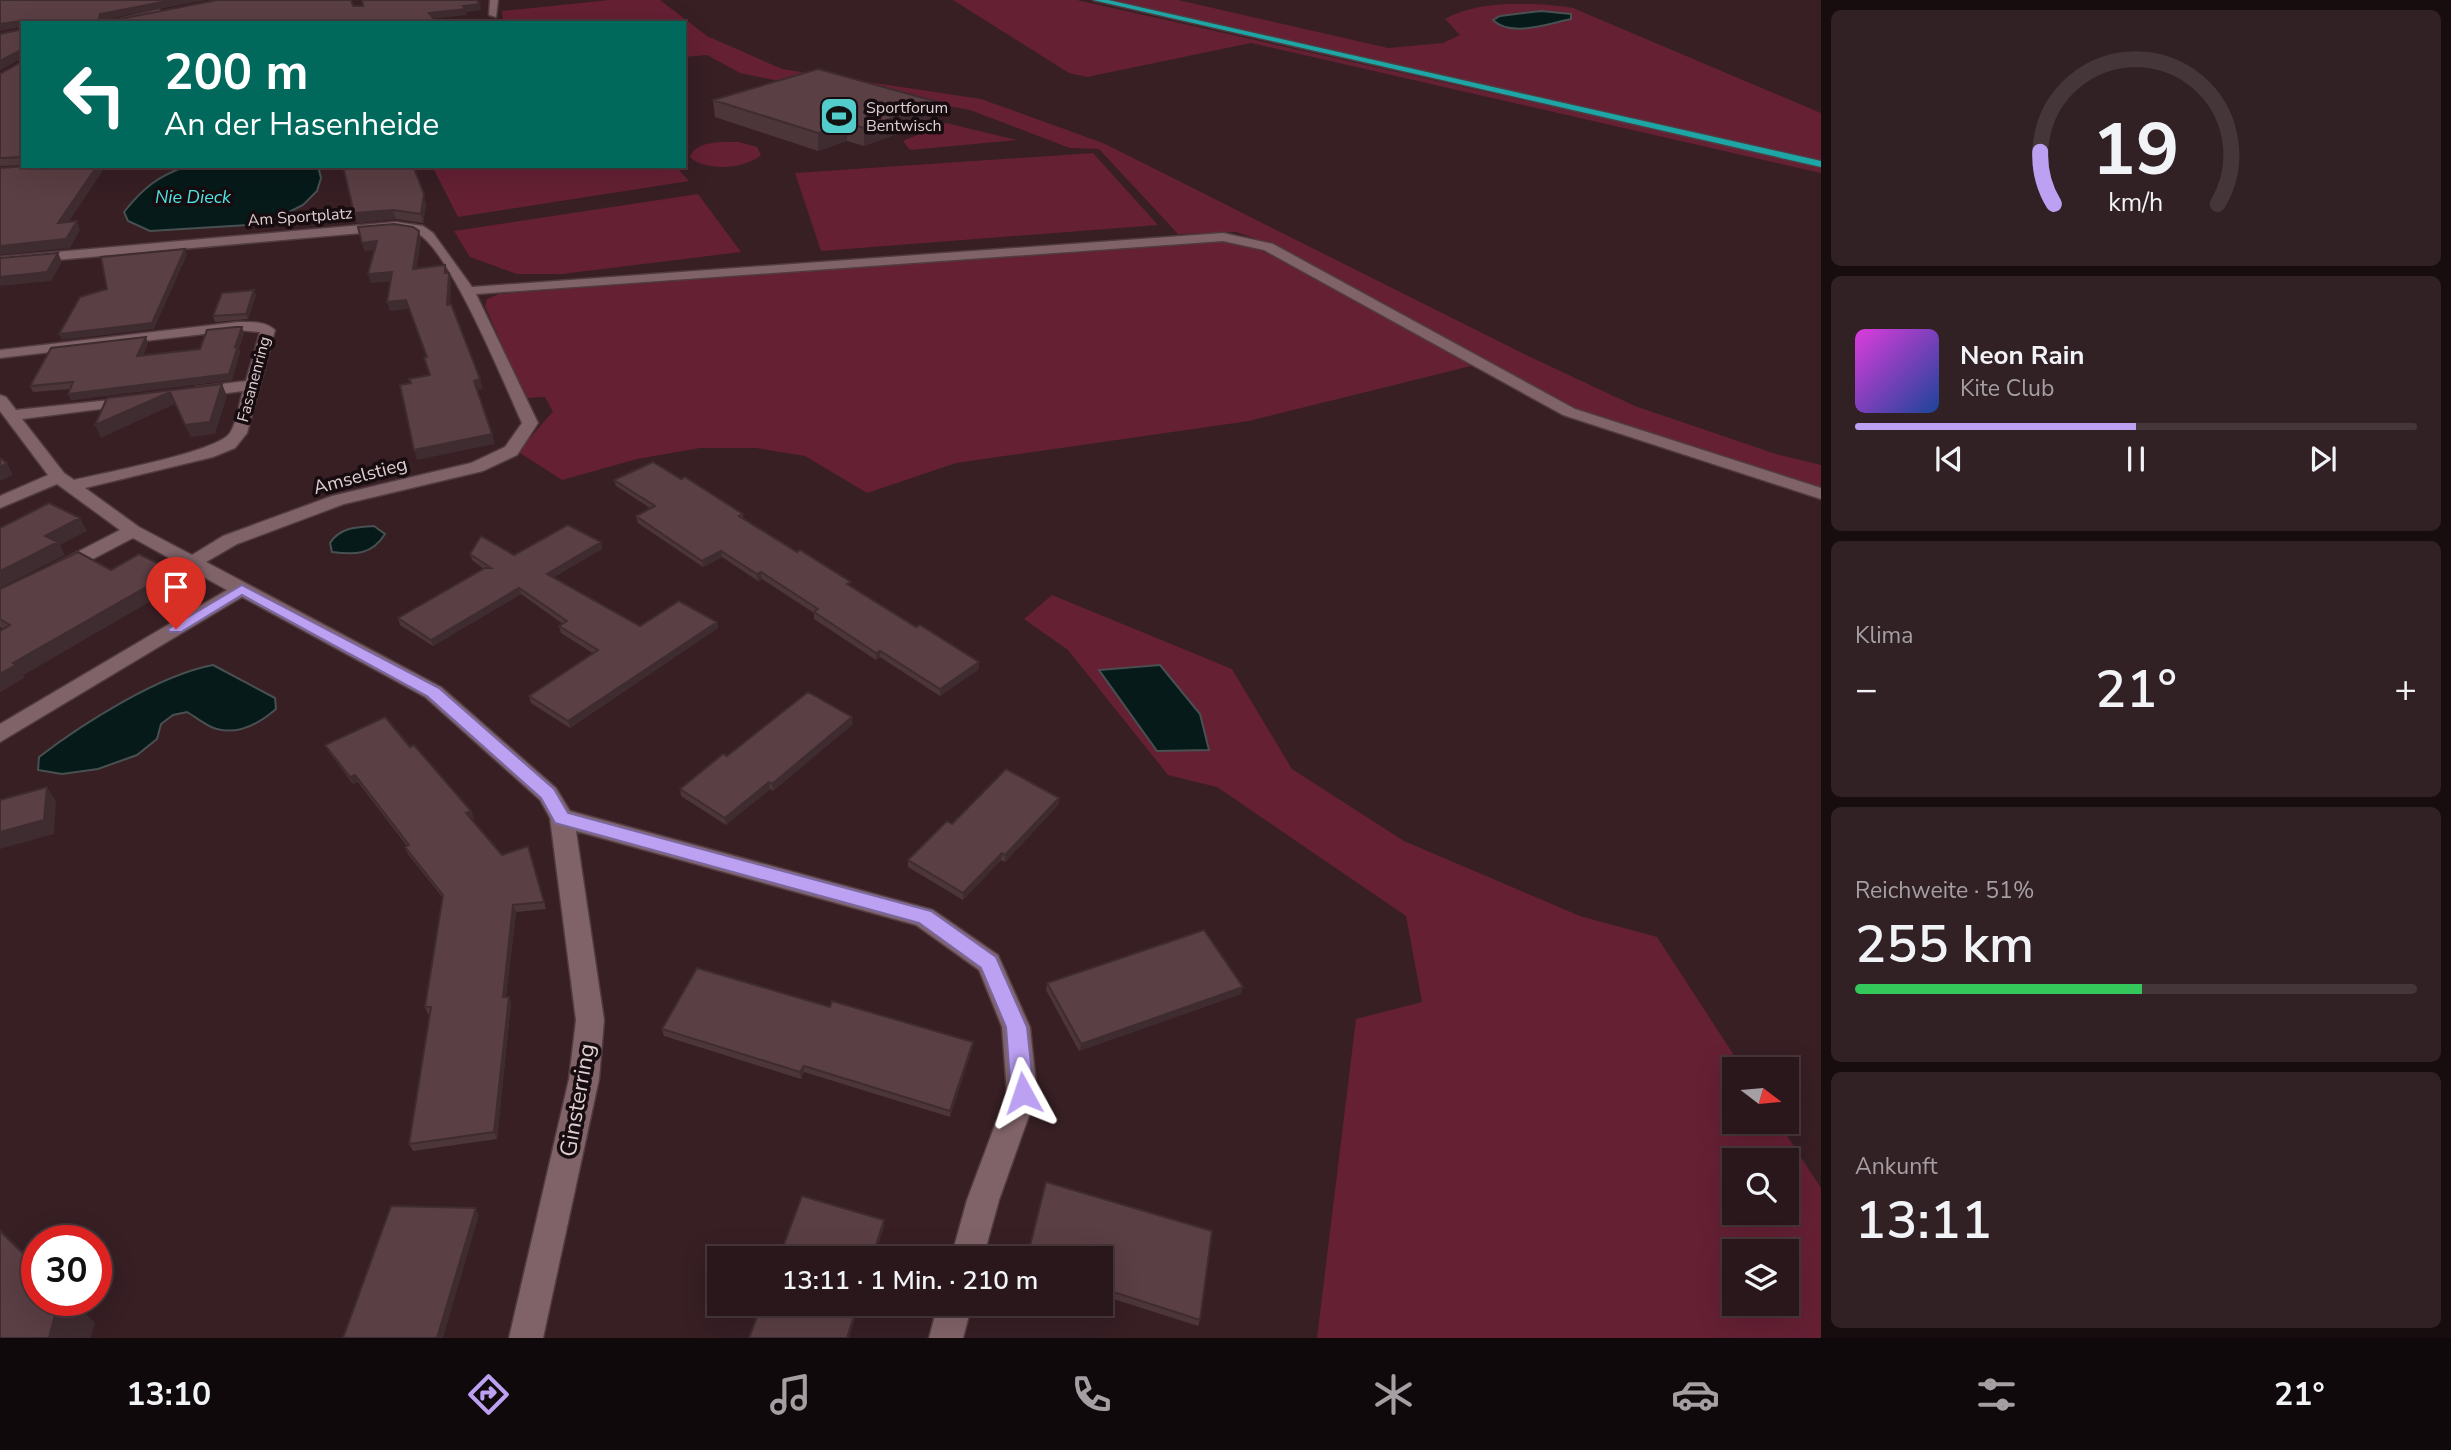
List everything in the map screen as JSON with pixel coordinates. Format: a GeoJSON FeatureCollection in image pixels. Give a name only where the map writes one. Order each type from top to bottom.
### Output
{"type":"FeatureCollection","features":[{"type":"Feature","properties":{"kind":"highway"},"geometry":{"type":"LineString","coordinates":[[1084,0],[1404,69]]}},
{"type":"Feature","properties":{"kind":"highway"},"geometry":{"type":"LineString","coordinates":[[1097,0],[1821,164]]}},
{"type":"Feature","properties":{"kind":"street"},"geometry":{"type":"LineString","coordinates":[[494,0],[494,15]]}},
{"type":"Feature","properties":{"kind":"street"},"geometry":{"type":"LineString","coordinates":[[109,21],[114,11]]}},
{"type":"Feature","properties":{"kind":"street"},"geometry":{"type":"LineString","coordinates":[[113,21],[164,11]]}},
{"type":"Feature","properties":{"kind":"street","name":"Am Sportplatz"},"geometry":{"type":"LineString","coordinates":[[0,261],[396,226],[419,229],[429,236],[468,291],[530,423]]}},
{"type":"Feature","properties":{"kind":"street"},"geometry":{"type":"LineString","coordinates":[[468,291],[1223,237],[1268,247],[1569,412],[1821,494]]}},
{"type":"Feature","properties":{"kind":"street","name":"Fasanenring"},"geometry":{"type":"LineString","coordinates":[[0,354],[225,327],[257,326],[268,330],[239,433],[229,444],[207,453],[64,481],[0,503]]}},
{"type":"Feature","properties":{"kind":"street"},"geometry":{"type":"LineString","coordinates":[[186,393],[253,385]]}},
{"type":"Feature","properties":{"kind":"street"},"geometry":{"type":"LineString","coordinates":[[13,415],[146,398]]}},
{"type":"Feature","properties":{"kind":"street"},"geometry":{"type":"LineString","coordinates":[[0,400],[64,481],[133,531],[242,589]]}},
{"type":"Feature","properties":{"kind":"street","name":"Amselstieg"},"geometry":{"type":"LineString","coordinates":[[193,562],[230,540],[338,500],[477,467],[511,450],[530,423]]}},
{"type":"Feature","properties":{"kind":"street"},"geometry":{"type":"LineString","coordinates":[[48,575],[133,531]]}},
{"type":"Feature","properties":{"kind":"street"},"geometry":{"type":"LineString","coordinates":[[0,734],[242,589]]}},
{"type":"Feature","properties":{"kind":"street","name":"Ginsterring"},"geometry":{"type":"LineString","coordinates":[[242,589],[433,692],[548,794],[562,818],[590,1020],[584,1079],[526,1338]]}},
{"type":"Feature","properties":{"kind":"street"},"geometry":{"type":"LineString","coordinates":[[562,818],[925,917],[989,963],[1017,1027],[1023,1093],[983,1200],[970,1246]]}},
{"type":"Feature","properties":{"kind":"street"},"geometry":{"type":"LineString","coordinates":[[946,1338],[952,1316]]}},
{"type":"Feature","properties":{"kind":"shaded area"},"geometry":{"type":"Polygon","coordinates":[[[609,0],[660,0],[707,36],[782,69],[981,99],[1103,143],[1524,354],[1635,406],[1776,454],[1821,465],[1821,488],[1578,410],[1277,246],[1236,232],[1178,234],[1099,149],[1070,148],[970,110],[829,85],[789,83],[740,73],[707,55],[686,57],[686,21],[503,21],[502,11],[609,0]]]}},
{"type":"Feature","properties":{"kind":"shaded area"},"geometry":{"type":"Polygon","coordinates":[[[953,0],[1077,0],[1731,147],[1821,168],[1821,173],[1251,43],[1087,77],[1069,73],[953,0]]]}},
{"type":"Feature","properties":{"kind":"shaded area"},"geometry":{"type":"Polygon","coordinates":[[[1112,0],[1178,0],[1388,48],[1443,43],[1460,35],[1445,19],[1473,8],[1524,4],[1573,8],[1821,113],[1821,162],[1112,0]]]}},
{"type":"Feature","properties":{"kind":"shaded area"},"geometry":{"type":"Polygon","coordinates":[[[946,123],[1017,140],[910,150],[903,141],[946,123]]]}},
{"type":"Feature","properties":{"kind":"shaded area"},"geometry":{"type":"Polygon","coordinates":[[[739,142],[757,147],[761,155],[746,163],[726,167],[705,165],[690,157],[693,151],[704,145],[739,142]]]}},
{"type":"Feature","properties":{"kind":"shaded area"},"geometry":{"type":"Polygon","coordinates":[[[1093,153],[1158,225],[821,251],[795,173],[1093,153]]]}},
{"type":"Feature","properties":{"kind":"shaded area"},"geometry":{"type":"Polygon","coordinates":[[[433,168],[677,168],[689,181],[458,217],[433,168]]]}},
{"type":"Feature","properties":{"kind":"shaded area"},"geometry":{"type":"Polygon","coordinates":[[[698,194],[741,252],[562,274],[517,274],[470,257],[454,231],[698,194]]]}},
{"type":"Feature","properties":{"kind":"shaded area"},"geometry":{"type":"Polygon","coordinates":[[[1216,240],[1260,250],[1323,281],[1475,365],[1249,421],[956,463],[867,493],[805,456],[756,448],[700,448],[637,459],[562,480],[517,451],[553,412],[545,397],[525,398],[485,306],[487,299],[499,294],[1216,240]]]}},
{"type":"Feature","properties":{"kind":"shaded area"},"geometry":{"type":"Polygon","coordinates":[[[1052,595],[1232,669],[1292,769],[1404,841],[1580,916],[1657,937],[1735,1057],[1722,1057],[1722,1134],[1786,1134],[1795,1148],[1722,1148],[1722,1225],[1799,1225],[1799,1154],[1821,1188],[1821,1338],[1317,1338],[1356,1019],[1422,1002],[1406,916],[1217,787],[1168,775],[1068,650],[1024,619],[1052,595]]]}},
{"type":"Feature","properties":{"kind":"water"},"geometry":{"type":"Polygon","coordinates":[[[1541,11],[1571,14],[1571,19],[1520,29],[1501,25],[1493,20],[1500,16],[1541,11]]]}},
{"type":"Feature","properties":{"kind":"water","name":"Nie Dieck"},"geometry":{"type":"Polygon","coordinates":[[[182,168],[318,168],[321,178],[317,191],[303,205],[265,224],[150,231],[128,221],[124,212],[138,196],[168,174],[182,168]]]}},
{"type":"Feature","properties":{"kind":"water"},"geometry":{"type":"Polygon","coordinates":[[[374,526],[385,534],[369,550],[355,553],[332,552],[330,543],[339,534],[350,529],[374,526]]]}},
{"type":"Feature","properties":{"kind":"water"},"geometry":{"type":"Polygon","coordinates":[[[213,665],[275,698],[276,709],[257,723],[233,730],[213,728],[187,712],[173,715],[161,724],[157,739],[137,755],[98,769],[62,774],[38,770],[39,757],[122,702],[169,679],[213,665]]]}},
{"type":"Feature","properties":{"kind":"water"},"geometry":{"type":"Polygon","coordinates":[[[1160,665],[1200,714],[1209,750],[1157,751],[1099,670],[1160,665]]]}},
{"type":"Feature","properties":{"kind":"building"},"geometry":{"type":"Polygon","coordinates":[[[0,0],[173,0],[100,14],[99,19],[120,19],[217,0],[351,0],[353,6],[363,6],[362,0],[477,0],[480,4],[463,6],[466,9],[429,13],[435,21],[21,21],[21,24],[20,21],[0,24],[0,0]]]}},
{"type":"Feature","properties":{"kind":"building"},"geometry":{"type":"Polygon","coordinates":[[[21,29],[21,52],[0,61],[0,34],[21,29]]]}},
{"type":"Feature","properties":{"kind":"building"},"geometry":{"type":"Polygon","coordinates":[[[21,62],[21,157],[0,158],[0,74],[21,62]]]}},
{"type":"Feature","properties":{"kind":"building"},"geometry":{"type":"Polygon","coordinates":[[[818,69],[938,102],[864,128],[847,123],[818,133],[713,100],[818,69]]]}},
{"type":"Feature","properties":{"kind":"building"},"geometry":{"type":"Polygon","coordinates":[[[0,168],[96,168],[58,223],[77,221],[66,239],[0,246],[0,168]]]}},
{"type":"Feature","properties":{"kind":"building"},"geometry":{"type":"Polygon","coordinates":[[[343,168],[414,168],[424,194],[421,214],[393,210],[354,213],[343,168]]]}},
{"type":"Feature","properties":{"kind":"building"},"geometry":{"type":"Polygon","coordinates":[[[394,224],[413,227],[419,231],[413,269],[445,265],[445,273],[449,273],[447,305],[451,304],[480,379],[474,381],[492,434],[414,450],[400,385],[411,383],[409,379],[430,375],[424,357],[427,357],[406,300],[387,302],[392,272],[368,274],[377,241],[362,243],[358,227],[394,224]]]}},
{"type":"Feature","properties":{"kind":"building"},"geometry":{"type":"Polygon","coordinates":[[[185,249],[152,323],[59,334],[80,297],[107,289],[101,257],[185,249]]]}},
{"type":"Feature","properties":{"kind":"building"},"geometry":{"type":"Polygon","coordinates":[[[58,253],[47,272],[0,277],[0,258],[58,253]]]}},
{"type":"Feature","properties":{"kind":"building"},"geometry":{"type":"Polygon","coordinates":[[[254,290],[246,314],[213,316],[222,293],[254,290]]]}},
{"type":"Feature","properties":{"kind":"building"},"geometry":{"type":"Polygon","coordinates":[[[242,327],[229,374],[68,394],[73,382],[30,386],[51,348],[146,337],[137,356],[200,349],[207,330],[242,327]]]}},
{"type":"Feature","properties":{"kind":"building"},"geometry":{"type":"Polygon","coordinates":[[[222,384],[210,422],[185,425],[170,392],[95,425],[107,398],[222,384]]]}},
{"type":"Feature","properties":{"kind":"building"},"geometry":{"type":"Polygon","coordinates":[[[0,458],[7,463],[0,467],[0,458]]]}},
{"type":"Feature","properties":{"kind":"building"},"geometry":{"type":"Polygon","coordinates":[[[653,462],[681,479],[685,477],[743,514],[739,516],[851,582],[847,584],[979,662],[940,689],[880,651],[876,653],[814,612],[818,609],[761,572],[757,574],[721,551],[702,561],[636,516],[655,506],[614,480],[653,462]]]}},
{"type":"Feature","properties":{"kind":"building"},"geometry":{"type":"Polygon","coordinates":[[[49,503],[80,518],[45,536],[58,542],[0,571],[0,528],[49,503]]]}},
{"type":"Feature","properties":{"kind":"building"},"geometry":{"type":"Polygon","coordinates":[[[568,525],[601,542],[547,574],[640,626],[679,601],[717,622],[568,721],[529,696],[598,650],[559,626],[567,621],[519,588],[431,640],[398,618],[485,568],[491,568],[470,554],[481,536],[514,555],[568,525]]]}},
{"type":"Feature","properties":{"kind":"building"},"geometry":{"type":"Polygon","coordinates":[[[78,552],[111,570],[139,554],[174,571],[13,663],[16,665],[0,674],[0,631],[10,625],[0,619],[0,589],[78,552]]]}},
{"type":"Feature","properties":{"kind":"building"},"geometry":{"type":"Polygon","coordinates":[[[808,692],[852,717],[772,784],[769,782],[725,818],[680,789],[723,754],[727,756],[808,692]]]}},
{"type":"Feature","properties":{"kind":"building"},"geometry":{"type":"Polygon","coordinates":[[[385,717],[410,747],[414,745],[471,811],[466,813],[502,855],[528,846],[544,902],[513,905],[503,997],[509,997],[494,1132],[409,1144],[431,1007],[425,1007],[443,895],[405,847],[409,845],[355,775],[350,777],[325,745],[385,717]]]}},
{"type":"Feature","properties":{"kind":"building"},"geometry":{"type":"Polygon","coordinates":[[[1006,769],[1059,798],[1005,855],[1002,853],[963,893],[908,860],[947,821],[952,824],[1006,769]]]}},
{"type":"Feature","properties":{"kind":"building"},"geometry":{"type":"Polygon","coordinates":[[[47,787],[44,820],[0,832],[0,800],[47,787]]]}},
{"type":"Feature","properties":{"kind":"building"},"geometry":{"type":"Polygon","coordinates":[[[1204,930],[1243,987],[1081,1044],[1047,983],[1204,930]]]}},
{"type":"Feature","properties":{"kind":"building"},"geometry":{"type":"Polygon","coordinates":[[[697,968],[830,1007],[832,1001],[973,1042],[950,1111],[804,1066],[800,1072],[662,1029],[697,968]]]}},
{"type":"Feature","properties":{"kind":"building"},"geometry":{"type":"Polygon","coordinates":[[[1046,1182],[1212,1231],[1200,1320],[1113,1292],[1113,1246],[1030,1246],[1046,1182]]]}},
{"type":"Feature","properties":{"kind":"building"},"geometry":{"type":"Polygon","coordinates":[[[802,1196],[884,1220],[876,1246],[783,1246],[802,1196]]]}},
{"type":"Feature","properties":{"kind":"building"},"geometry":{"type":"Polygon","coordinates":[[[391,1206],[476,1208],[437,1338],[343,1338],[391,1206]]]}},
{"type":"Feature","properties":{"kind":"building"},"geometry":{"type":"Polygon","coordinates":[[[0,1231],[21,1251],[21,1316],[55,1316],[49,1338],[0,1338],[0,1231]]]}},
{"type":"Feature","properties":{"kind":"building"},"geometry":{"type":"Polygon","coordinates":[[[757,1316],[854,1316],[847,1338],[749,1338],[757,1316]]]}},
{"type":"Feature","properties":{"kind":"place","name":"Sportforum Bentwisch"},"geometry":{"type":"Point","coordinates":[839,116]}},
{"type":"Feature","properties":{"kind":"route"},"geometry":{"type":"LineString","coordinates":[[176,629],[242,589],[433,692],[548,794],[562,818],[925,917],[989,963],[1017,1027],[1023,1093]]}}]}
